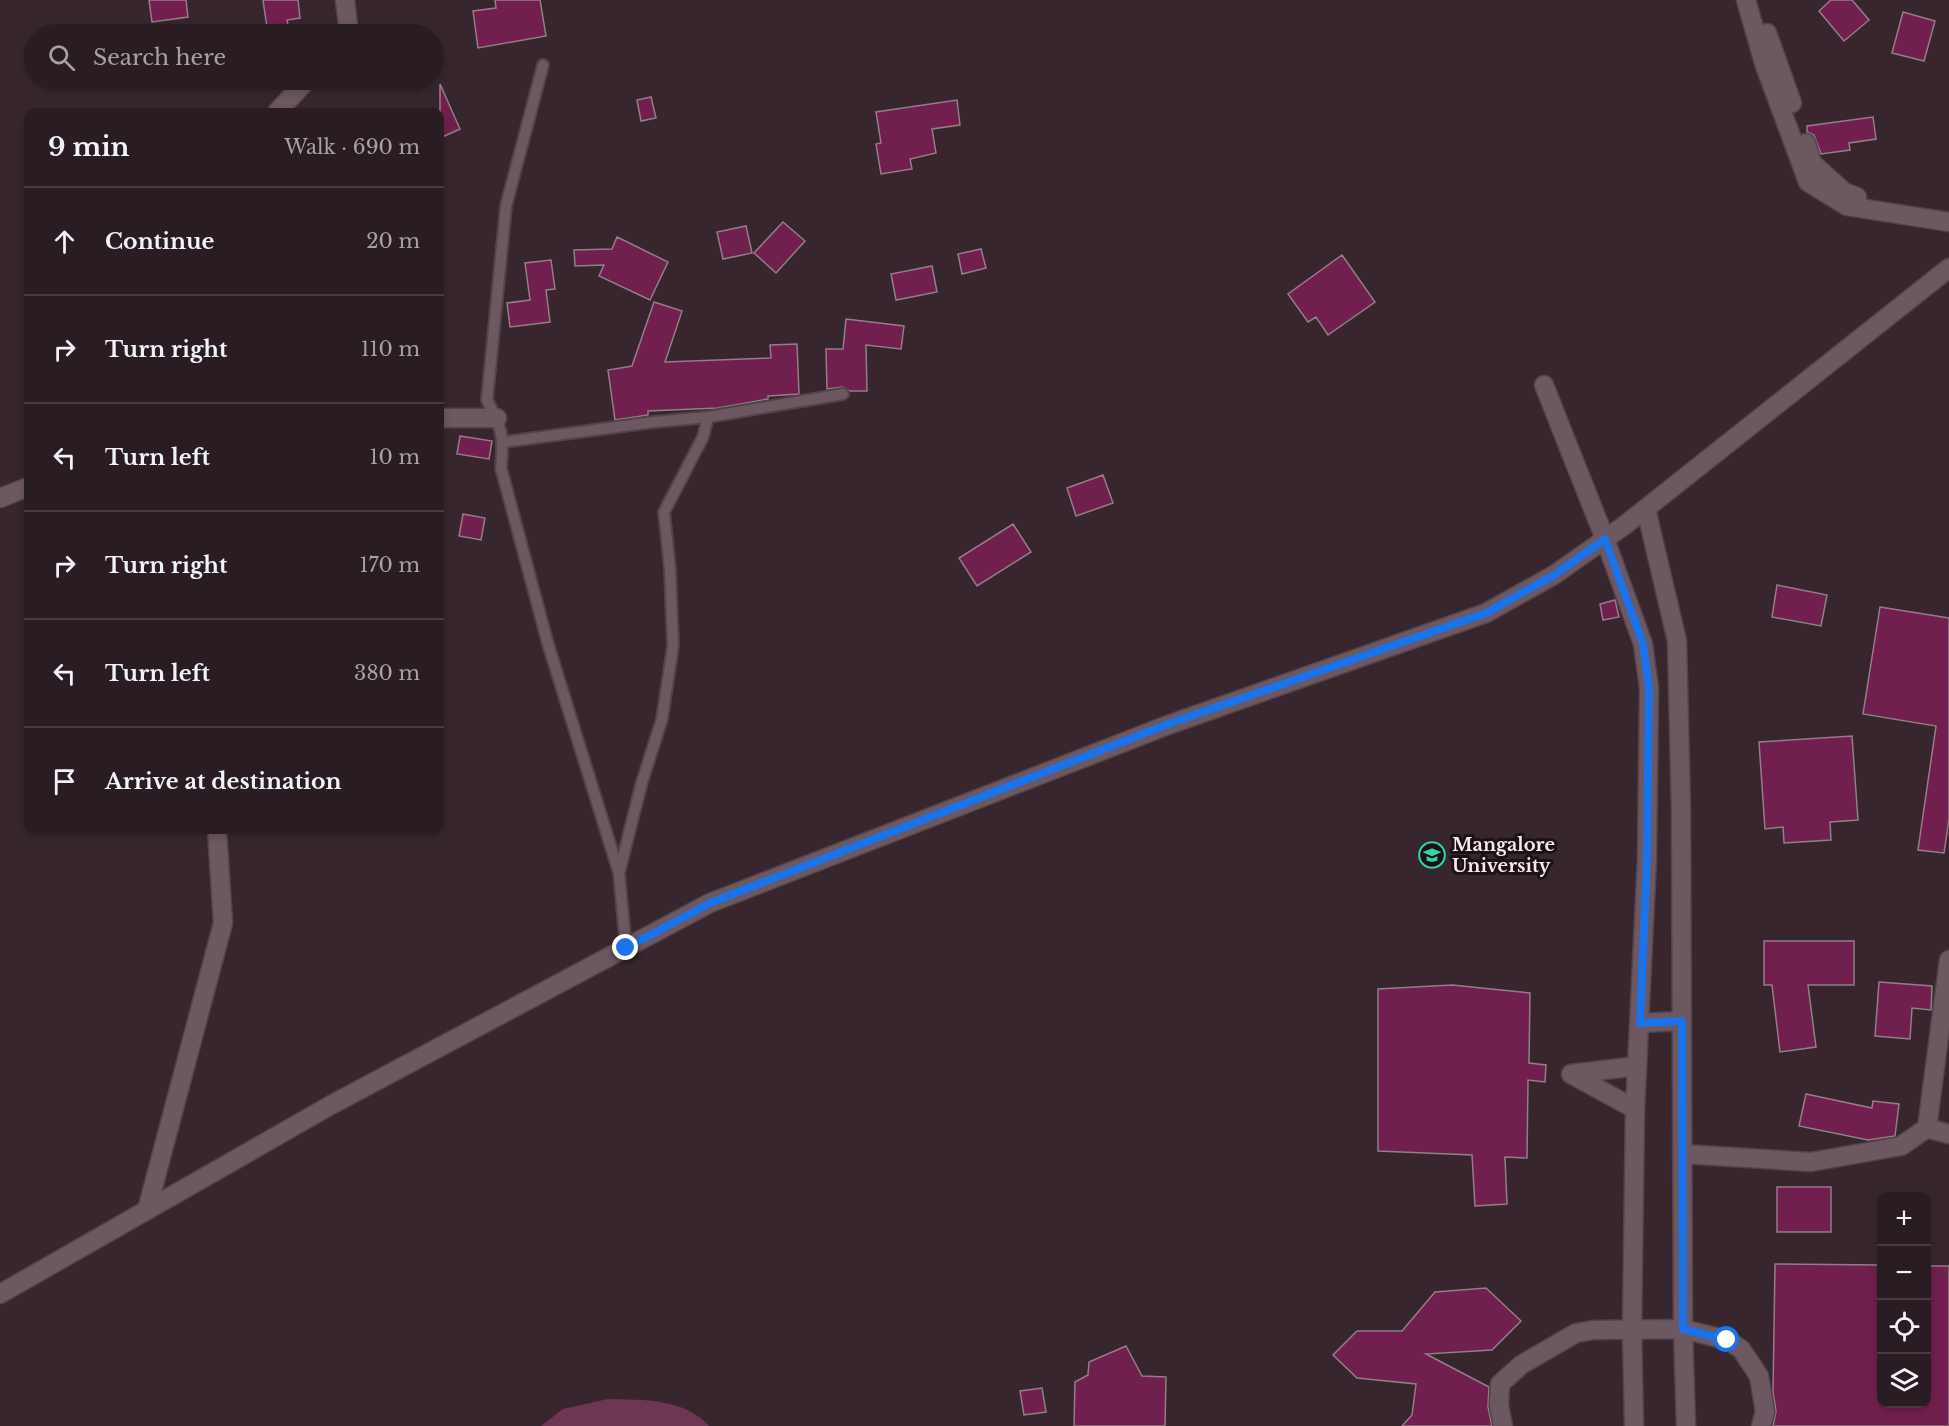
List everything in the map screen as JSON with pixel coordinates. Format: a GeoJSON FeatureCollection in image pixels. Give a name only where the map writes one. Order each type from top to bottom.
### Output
{"type":"FeatureCollection","features":[{"type":"Feature","properties":{"kind":"street"},"geometry":{"type":"LineString","coordinates":[[345,0],[348,24]]}},
{"type":"Feature","properties":{"kind":"street"},"geometry":{"type":"LineString","coordinates":[[1746,0],[1764,63],[1808,182],[1847,206],[1949,219]]}},
{"type":"Feature","properties":{"kind":"street"},"geometry":{"type":"LineString","coordinates":[[1755,0],[1812,162],[1844,192],[1873,205],[1949,219]]}},
{"type":"Feature","properties":{"kind":"street"},"geometry":{"type":"LineString","coordinates":[[281,108],[298,90]]}},
{"type":"Feature","properties":{"kind":"street"},"geometry":{"type":"LineString","coordinates":[[0,1294],[331,1105],[710,903],[1145,733],[1486,613],[1554,575],[1646,509],[1949,268]]}},
{"type":"Feature","properties":{"kind":"street"},"geometry":{"type":"LineString","coordinates":[[1544,385],[1605,539],[1643,644],[1649,688],[1647,858],[1635,1108],[1632,1330],[1634,1426]]}},
{"type":"Feature","properties":{"kind":"street"},"geometry":{"type":"LineString","coordinates":[[444,418],[497,418]]}},
{"type":"Feature","properties":{"kind":"street"},"geometry":{"type":"LineString","coordinates":[[0,498],[24,489]]}},
{"type":"Feature","properties":{"kind":"street"},"geometry":{"type":"LineString","coordinates":[[1646,509],[1677,641],[1682,811],[1683,1329],[1686,1426]]}},
{"type":"Feature","properties":{"kind":"street"},"geometry":{"type":"LineString","coordinates":[[147,1210],[223,923],[217,834]]}},
{"type":"Feature","properties":{"kind":"street"},"geometry":{"type":"LineString","coordinates":[[1683,1154],[1811,1162],[1901,1146],[1928,1128],[1949,960]]}},
{"type":"Feature","properties":{"kind":"street"},"geometry":{"type":"LineString","coordinates":[[1640,1023],[1682,1021]]}},
{"type":"Feature","properties":{"kind":"street"},"geometry":{"type":"LineString","coordinates":[[1635,1108],[1571,1074],[1637,1066]]}},
{"type":"Feature","properties":{"kind":"street"},"geometry":{"type":"LineString","coordinates":[[1928,1128],[1949,1134]]}},
{"type":"Feature","properties":{"kind":"street"},"geometry":{"type":"LineString","coordinates":[[1503,1426],[1499,1405],[1500,1384],[1521,1365],[1576,1334],[1593,1330],[1683,1329],[1727,1340],[1741,1349],[1759,1376],[1765,1412],[1761,1426]]}},
{"type":"Feature","properties":{"kind":"lane"},"geometry":{"type":"LineString","coordinates":[[543,65],[506,206],[487,400],[497,418],[504,442],[501,468],[548,644],[619,873],[626,948]]}},
{"type":"Feature","properties":{"kind":"lane"},"geometry":{"type":"LineString","coordinates":[[504,442],[708,417],[843,394]]}},
{"type":"Feature","properties":{"kind":"lane"},"geometry":{"type":"LineString","coordinates":[[619,873],[642,782],[663,719],[673,646],[670,569],[664,512],[703,437],[708,417]]}},
{"type":"Feature","properties":{"kind":"shaded area"},"geometry":{"type":"Polygon","coordinates":[[[608,1399],[662,1402],[675,1405],[688,1410],[709,1426],[541,1426],[563,1409],[608,1399]]]}},
{"type":"Feature","properties":{"kind":"building"},"geometry":{"type":"Polygon","coordinates":[[[149,0],[186,0],[188,17],[152,22],[149,0]]]}},
{"type":"Feature","properties":{"kind":"building"},"geometry":{"type":"Polygon","coordinates":[[[263,0],[298,0],[300,18],[287,20],[288,24],[267,24],[263,0]]]}},
{"type":"Feature","properties":{"kind":"building"},"geometry":{"type":"Polygon","coordinates":[[[495,0],[540,0],[546,36],[478,48],[473,11],[496,8],[495,0]]]}},
{"type":"Feature","properties":{"kind":"building"},"geometry":{"type":"Polygon","coordinates":[[[1831,0],[1852,0],[1869,20],[1844,41],[1819,11],[1831,0]]]}},
{"type":"Feature","properties":{"kind":"building"},"geometry":{"type":"Polygon","coordinates":[[[1903,12],[1935,21],[1924,61],[1892,53],[1903,12]]]}},
{"type":"Feature","properties":{"kind":"building"},"geometry":{"type":"Polygon","coordinates":[[[440,90],[443,90],[460,129],[444,136],[444,108],[440,108],[440,90]]]}},
{"type":"Feature","properties":{"kind":"building"},"geometry":{"type":"Polygon","coordinates":[[[651,97],[656,118],[641,121],[637,100],[651,97]]]}},
{"type":"Feature","properties":{"kind":"building"},"geometry":{"type":"Polygon","coordinates":[[[957,100],[960,125],[932,129],[936,153],[910,159],[912,169],[881,174],[876,144],[881,143],[876,112],[957,100]]]}},
{"type":"Feature","properties":{"kind":"building"},"geometry":{"type":"Polygon","coordinates":[[[1873,117],[1876,139],[1849,143],[1850,150],[1821,154],[1814,135],[1807,132],[1807,126],[1873,117]]]}},
{"type":"Feature","properties":{"kind":"building"},"geometry":{"type":"Polygon","coordinates":[[[783,222],[805,241],[776,273],[754,253],[783,222]]]}},
{"type":"Feature","properties":{"kind":"building"},"geometry":{"type":"Polygon","coordinates":[[[746,226],[752,253],[723,259],[717,232],[746,226]]]}},
{"type":"Feature","properties":{"kind":"building"},"geometry":{"type":"Polygon","coordinates":[[[617,237],[668,262],[650,300],[599,276],[604,265],[575,266],[574,250],[612,249],[617,237]]]}},
{"type":"Feature","properties":{"kind":"building"},"geometry":{"type":"Polygon","coordinates":[[[981,249],[986,268],[962,274],[958,254],[981,249]]]}},
{"type":"Feature","properties":{"kind":"building"},"geometry":{"type":"Polygon","coordinates":[[[1342,255],[1375,302],[1328,335],[1316,317],[1308,322],[1288,294],[1342,255]]]}},
{"type":"Feature","properties":{"kind":"building"},"geometry":{"type":"Polygon","coordinates":[[[551,260],[555,289],[546,290],[550,322],[510,327],[507,303],[530,300],[525,263],[551,260]]]}},
{"type":"Feature","properties":{"kind":"building"},"geometry":{"type":"Polygon","coordinates":[[[932,266],[937,292],[896,300],[891,274],[932,266]]]}},
{"type":"Feature","properties":{"kind":"building"},"geometry":{"type":"Polygon","coordinates":[[[654,302],[682,311],[665,362],[771,358],[770,345],[797,344],[799,394],[768,396],[768,399],[718,408],[648,411],[648,415],[615,420],[608,370],[632,366],[654,302]]]}},
{"type":"Feature","properties":{"kind":"building"},"geometry":{"type":"Polygon","coordinates":[[[846,319],[904,326],[901,349],[866,345],[867,391],[850,391],[842,387],[827,389],[826,349],[843,349],[846,319]]]}},
{"type":"Feature","properties":{"kind":"building"},"geometry":{"type":"Polygon","coordinates":[[[460,436],[492,441],[489,459],[457,454],[460,436]]]}},
{"type":"Feature","properties":{"kind":"building"},"geometry":{"type":"Polygon","coordinates":[[[1103,475],[1113,503],[1076,516],[1067,488],[1103,475]]]}},
{"type":"Feature","properties":{"kind":"building"},"geometry":{"type":"Polygon","coordinates":[[[463,514],[485,518],[481,540],[459,536],[463,514]]]}},
{"type":"Feature","properties":{"kind":"building"},"geometry":{"type":"Polygon","coordinates":[[[1013,524],[1031,552],[977,586],[959,558],[1013,524]]]}},
{"type":"Feature","properties":{"kind":"building"},"geometry":{"type":"Polygon","coordinates":[[[1777,585],[1827,595],[1821,626],[1772,617],[1777,585]]]}},
{"type":"Feature","properties":{"kind":"building"},"geometry":{"type":"Polygon","coordinates":[[[1615,600],[1619,617],[1603,620],[1600,604],[1615,600]]]}},
{"type":"Feature","properties":{"kind":"building"},"geometry":{"type":"Polygon","coordinates":[[[1880,607],[1949,618],[1949,819],[1944,853],[1918,850],[1936,726],[1863,714],[1880,607]]]}},
{"type":"Feature","properties":{"kind":"building"},"geometry":{"type":"Polygon","coordinates":[[[1852,736],[1858,820],[1830,822],[1831,840],[1784,843],[1783,827],[1765,829],[1759,742],[1852,736]]]}},
{"type":"Feature","properties":{"kind":"building"},"geometry":{"type":"Polygon","coordinates":[[[1764,941],[1854,941],[1854,985],[1808,985],[1816,1047],[1780,1052],[1772,985],[1764,985],[1764,941]]]}},
{"type":"Feature","properties":{"kind":"building"},"geometry":{"type":"Polygon","coordinates":[[[1879,982],[1932,986],[1931,1010],[1912,1008],[1910,1039],[1875,1036],[1879,982]]]}},
{"type":"Feature","properties":{"kind":"building"},"geometry":{"type":"Polygon","coordinates":[[[1452,985],[1530,993],[1529,1063],[1546,1065],[1545,1082],[1528,1080],[1527,1158],[1505,1157],[1507,1204],[1475,1206],[1472,1155],[1378,1151],[1378,989],[1452,985]]]}},
{"type":"Feature","properties":{"kind":"building"},"geometry":{"type":"Polygon","coordinates":[[[1806,1094],[1872,1108],[1873,1101],[1899,1104],[1895,1136],[1868,1140],[1799,1126],[1806,1094]]]}},
{"type":"Feature","properties":{"kind":"building"},"geometry":{"type":"Polygon","coordinates":[[[1777,1187],[1831,1187],[1831,1232],[1777,1232],[1777,1187]]]}},
{"type":"Feature","properties":{"kind":"building"},"geometry":{"type":"Polygon","coordinates":[[[1775,1264],[1877,1265],[1877,1408],[1931,1408],[1931,1266],[1949,1266],[1949,1426],[1773,1426],[1776,1411],[1773,1392],[1775,1264]]]}},
{"type":"Feature","properties":{"kind":"building"},"geometry":{"type":"Polygon","coordinates":[[[1486,1288],[1521,1321],[1492,1350],[1426,1354],[1489,1387],[1488,1407],[1492,1426],[1402,1426],[1412,1415],[1416,1384],[1357,1378],[1333,1355],[1357,1331],[1402,1331],[1435,1292],[1486,1288]]]}},
{"type":"Feature","properties":{"kind":"building"},"geometry":{"type":"Polygon","coordinates":[[[1126,1346],[1142,1376],[1166,1377],[1165,1426],[1074,1426],[1075,1382],[1088,1375],[1089,1362],[1126,1346]]]}},
{"type":"Feature","properties":{"kind":"building"},"geometry":{"type":"Polygon","coordinates":[[[1042,1388],[1046,1412],[1024,1415],[1020,1391],[1042,1388]]]}},
{"type":"Feature","properties":{"kind":"place","name":"Mangalore University"},"geometry":{"type":"Point","coordinates":[1432,855]}},
{"type":"Feature","properties":{"kind":"route"},"geometry":{"type":"LineString","coordinates":[[626,948],[710,903],[1168,724],[1486,613],[1554,575],[1605,539],[1643,644],[1649,688],[1647,858],[1640,1023],[1682,1021],[1683,1329],[1727,1340]]}}]}
